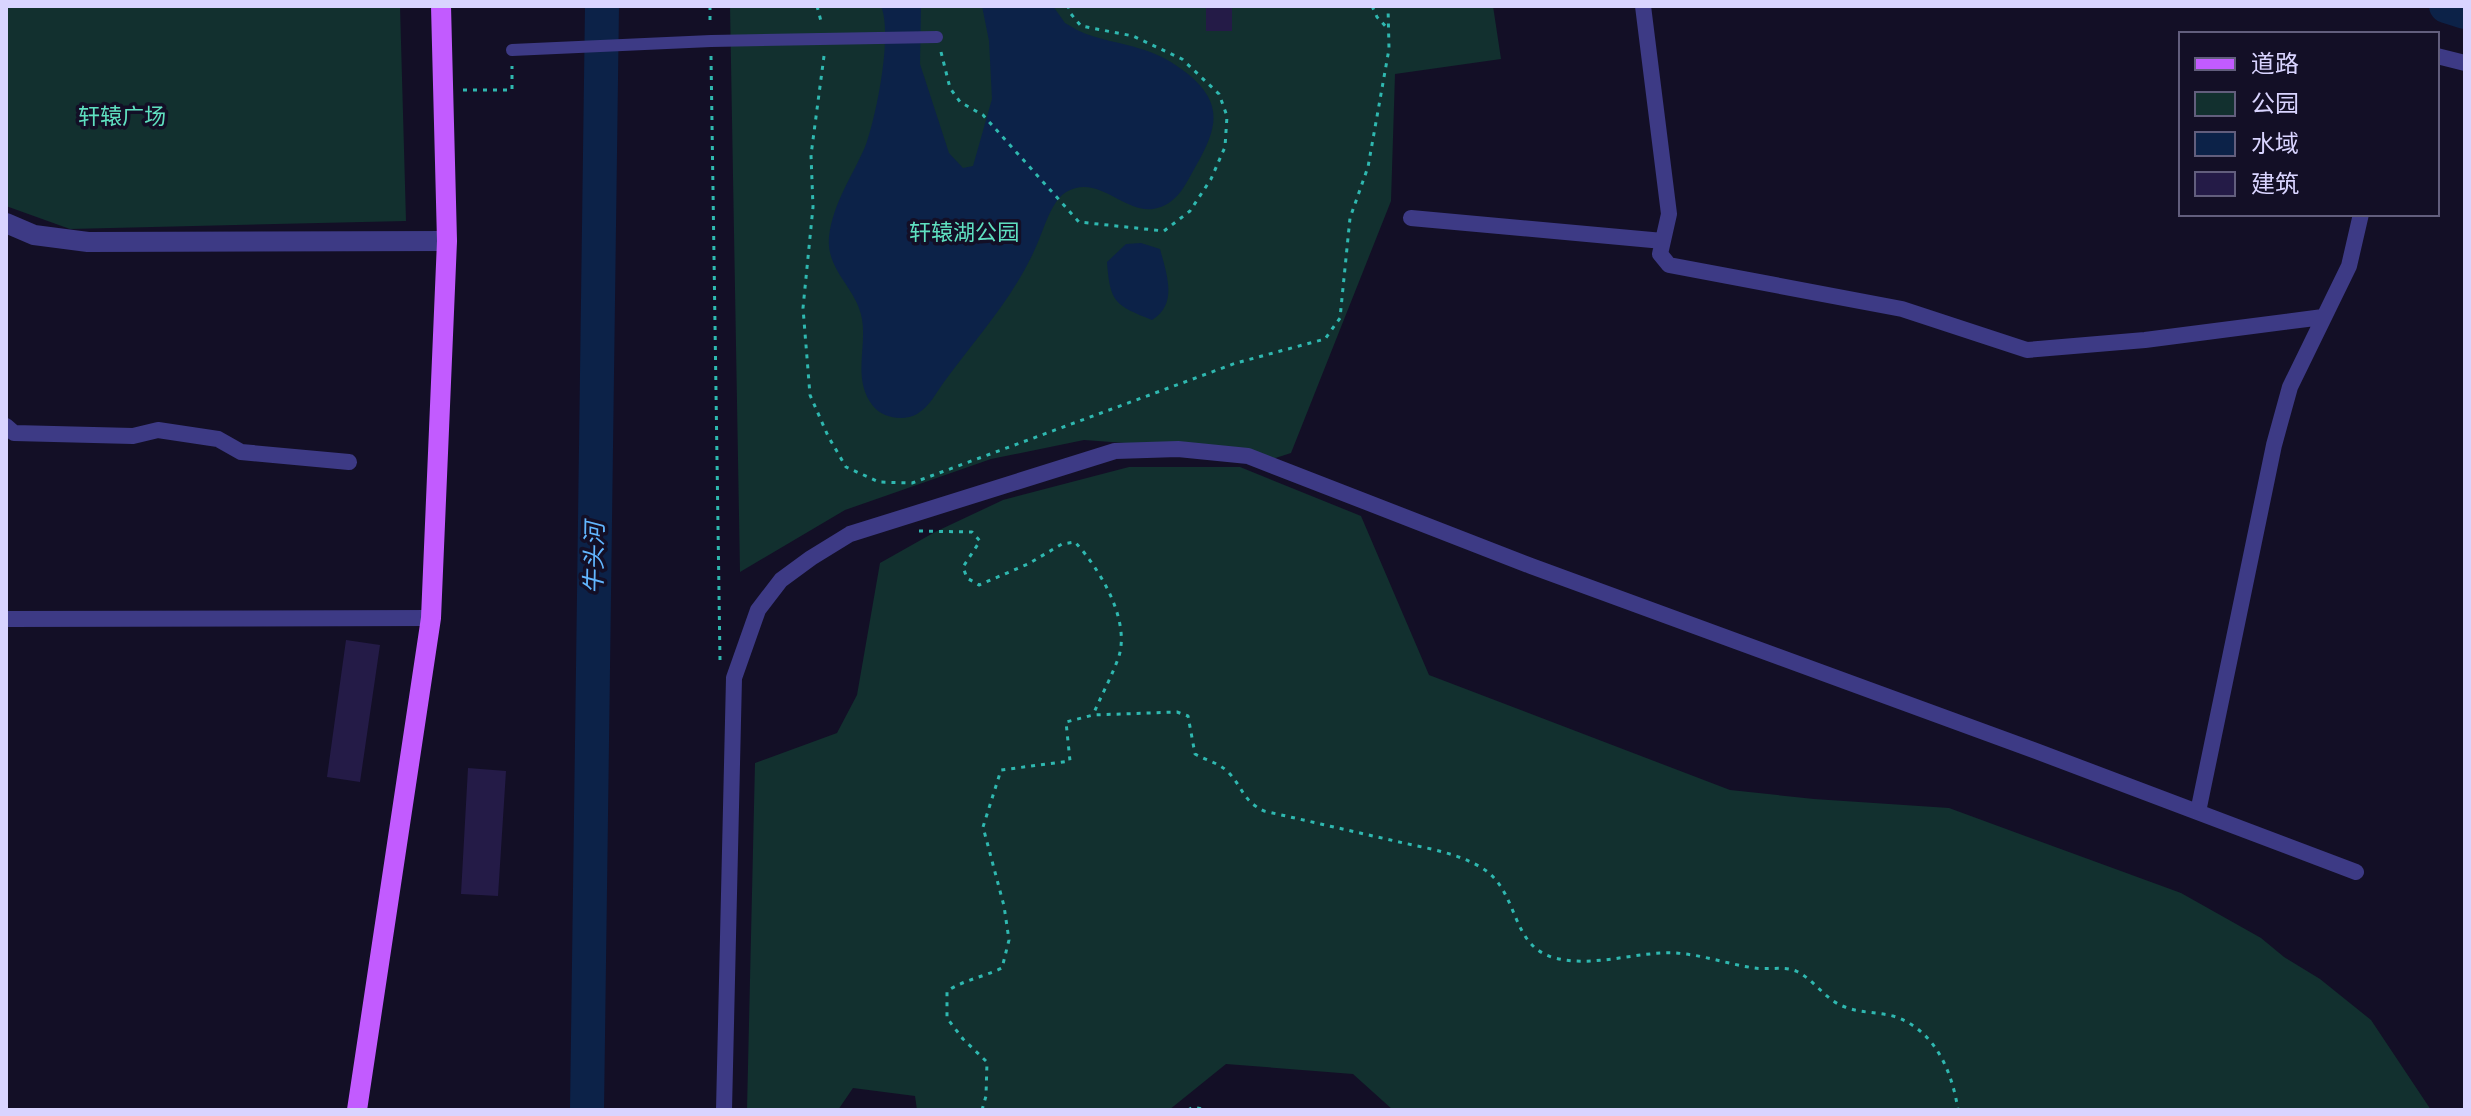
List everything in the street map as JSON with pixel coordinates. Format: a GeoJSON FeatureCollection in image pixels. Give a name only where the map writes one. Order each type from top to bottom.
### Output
{"type":"FeatureCollection","features":[{"type":"Feature","properties":{"kind":"main road"},"geometry":{"type":"LineString","coordinates":[[357,1110],[431,618],[447,241],[441,6]]}},
{"type":"Feature","properties":{"kind":"street"},"geometry":{"type":"LineString","coordinates":[[1643,6],[1669,214],[1660,254],[1669,265],[1902,309],[2027,350],[2145,340],[2323,317]]}},
{"type":"Feature","properties":{"kind":"street"},"geometry":{"type":"LineString","coordinates":[[512,50],[711,41],[937,37]]}},
{"type":"Feature","properties":{"kind":"street"},"geometry":{"type":"LineString","coordinates":[[2439,56],[2465,63]]}},
{"type":"Feature","properties":{"kind":"street"},"geometry":{"type":"LineString","coordinates":[[2198,812],[2274,445],[2290,387],[2349,266],[2361,216]]}},
{"type":"Feature","properties":{"kind":"street"},"geometry":{"type":"LineString","coordinates":[[1411,218],[1663,241]]}},
{"type":"Feature","properties":{"kind":"street"},"geometry":{"type":"LineString","coordinates":[[6,223],[34,235],[88,242],[447,241]]}},
{"type":"Feature","properties":{"kind":"street"},"geometry":{"type":"LineString","coordinates":[[6,426],[14,433],[43,434],[133,436],[158,430],[218,439],[241,452],[349,462]]}},
{"type":"Feature","properties":{"kind":"street"},"geometry":{"type":"LineString","coordinates":[[724,1110],[734,678],[758,610],[781,580],[850,534],[1115,451],[1178,449],[1248,456],[1531,566],[2356,872]]}},
{"type":"Feature","properties":{"kind":"street"},"geometry":{"type":"LineString","coordinates":[[6,619],[431,618]]}},
{"type":"Feature","properties":{"kind":"path"},"geometry":{"type":"LineString","coordinates":[[710,6],[721,666],[734,678]]}},
{"type":"Feature","properties":{"kind":"path"},"geometry":{"type":"LineString","coordinates":[[817,6],[826,39],[811,155],[813,207],[803,308],[810,395],[846,467],[879,482],[912,483],[1236,363],[1325,339],[1340,318],[1350,218],[1368,167],[1389,49],[1388,6]]}},
{"type":"Feature","properties":{"kind":"path"},"geometry":{"type":"LineString","coordinates":[[937,37],[950,88],[960,102],[983,115],[1079,222],[1164,231],[1190,211],[1211,179],[1225,147],[1227,116],[1219,94],[1182,59],[1133,36],[1081,26],[1068,6]]}},
{"type":"Feature","properties":{"kind":"path"},"geometry":{"type":"LineString","coordinates":[[1372,6],[1389,30]]}},
{"type":"Feature","properties":{"kind":"path"},"geometry":{"type":"LineString","coordinates":[[443,91],[512,90],[512,50]]}},
{"type":"Feature","properties":{"kind":"path"},"geometry":{"type":"LineString","coordinates":[[914,515],[915,531],[972,532],[980,541],[963,567],[967,578],[979,585],[1028,564],[1062,544],[1075,542],[1085,553],[1103,579],[1121,629],[1118,658],[1093,715]]}},
{"type":"Feature","properties":{"kind":"path"},"geometry":{"type":"LineString","coordinates":[[982,1110],[986,1096],[987,1062],[947,1018],[947,991],[962,981],[981,978],[1002,968],[1009,940],[1004,906],[983,827],[1001,770],[1070,761],[1066,722],[1093,715],[1177,712],[1188,716],[1195,754],[1220,765],[1252,805],[1264,811],[1452,854],[1484,868],[1504,890],[1520,930],[1533,949],[1556,958],[1594,960],[1692,954],[1757,968],[1795,970],[1841,1006],[1893,1016],[1920,1029],[1942,1058],[1958,1110]]}},
{"type":"Feature","properties":{"kind":"path"},"geometry":{"type":"LineString","coordinates":[[1188,1110],[1193,1107],[1207,1110]]}},
{"type":"Feature","properties":{"kind":"green space","name":"轩辕广场"},"geometry":{"type":"Polygon","coordinates":[[[6,6],[400,6],[406,221],[70,229],[6,206],[6,6]]]}},
{"type":"Feature","properties":{"kind":"green space","name":"轩辕湖公园"},"geometry":{"type":"Polygon","coordinates":[[[730,6],[1493,6],[1501,59],[1395,74],[1391,201],[1291,453],[1260,463],[1221,450],[1084,440],[991,459],[845,510],[740,572],[730,6]]]}},
{"type":"Feature","properties":{"kind":"green space"},"geometry":{"type":"Polygon","coordinates":[[[1129,467],[1240,467],[1361,516],[1429,675],[1730,790],[1949,808],[2181,893],[2261,938],[2371,1020],[2431,1110],[1393,1110],[1353,1074],[1226,1064],[1169,1110],[917,1110],[915,1096],[853,1088],[838,1110],[747,1110],[755,763],[837,733],[857,695],[880,563],[935,532],[1003,500],[1129,467]]]}},
{"type":"Feature","properties":{"kind":"water"},"geometry":{"type":"Polygon","coordinates":[[[881,6],[921,6],[920,64],[949,153],[963,168],[973,166],[992,99],[989,41],[982,6],[1053,6],[1065,23],[1077,30],[1160,56],[1183,70],[1199,85],[1212,105],[1214,116],[1204,151],[1185,186],[1162,207],[1142,209],[1090,188],[1079,187],[1062,195],[1019,280],[996,315],[926,407],[917,414],[900,418],[877,410],[867,396],[862,374],[862,319],[829,249],[834,213],[865,147],[874,117],[884,55],[881,6]]]}},
{"type":"Feature","properties":{"kind":"water"},"geometry":{"type":"Polygon","coordinates":[[[1141,243],[1160,249],[1167,279],[1165,306],[1152,320],[1117,301],[1108,276],[1107,262],[1126,244],[1141,243]]]}},
{"type":"Feature","properties":{"kind":"building"},"geometry":{"type":"Polygon","coordinates":[[[1206,6],[1232,6],[1232,31],[1206,31],[1206,6]]]}},
{"type":"Feature","properties":{"kind":"building"},"geometry":{"type":"Polygon","coordinates":[[[346,640],[380,645],[360,782],[327,777],[346,640]]]}},
{"type":"Feature","properties":{"kind":"building"},"geometry":{"type":"Polygon","coordinates":[[[468,768],[506,771],[498,896],[461,894],[468,768]]]}},
{"type":"Feature","properties":{"kind":"waterway","name":"牛头河"},"geometry":{"type":"LineString","coordinates":[[587,1110],[602,6]]}},
{"type":"Feature","properties":{"kind":"waterway"},"geometry":{"type":"LineString","coordinates":[[2446,6],[2465,12]]}}]}
